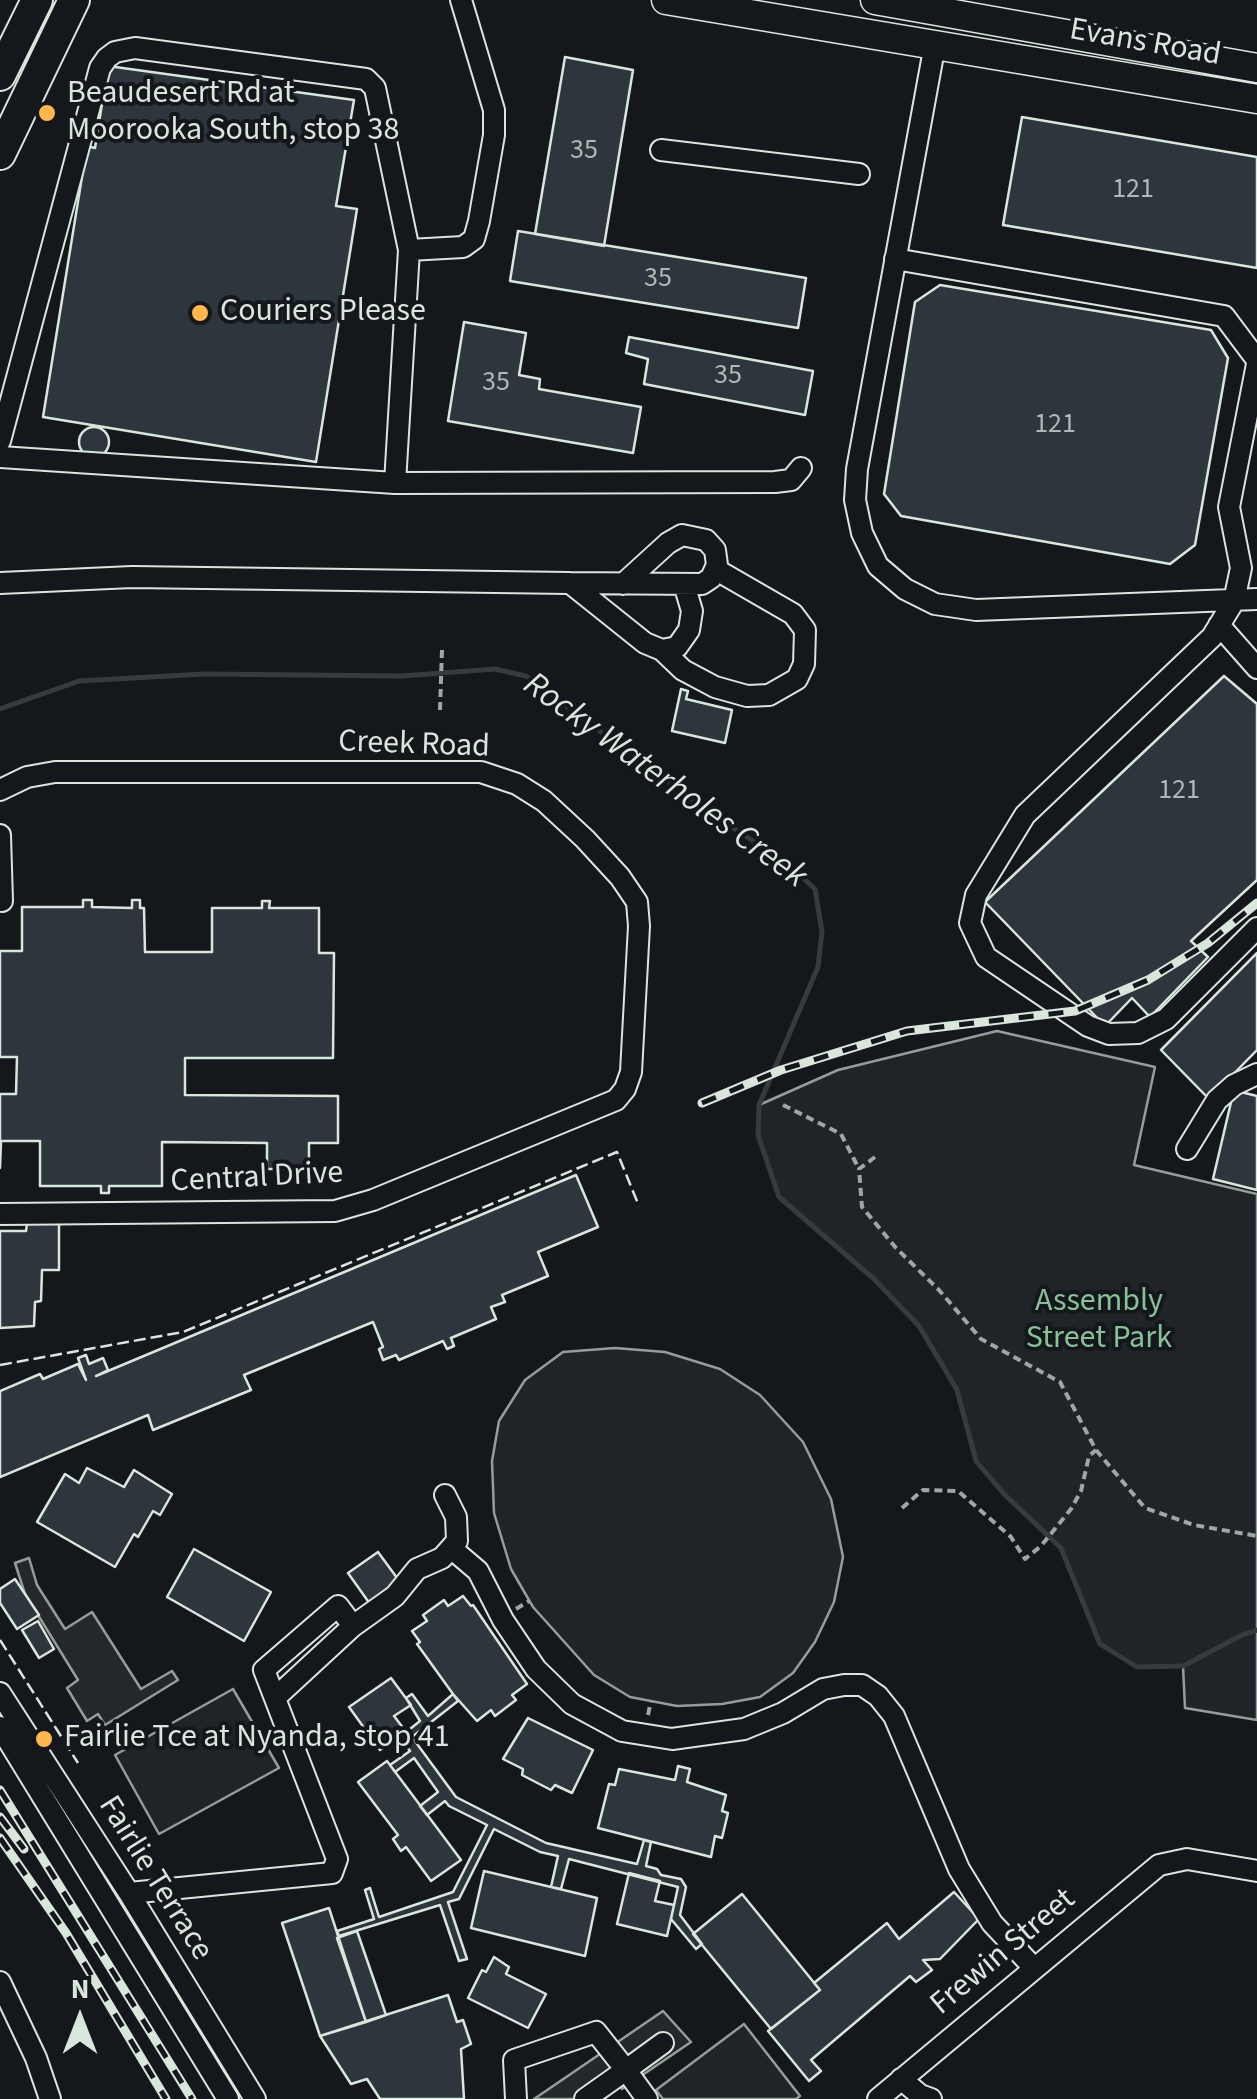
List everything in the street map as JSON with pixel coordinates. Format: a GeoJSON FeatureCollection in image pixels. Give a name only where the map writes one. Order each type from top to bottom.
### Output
{"type":"FeatureCollection","features":[{"type":"Feature","properties":{"kind":"highway"},"geometry":{"type":"LineString","coordinates":[[0,154],[74,0]]}},
{"type":"Feature","properties":{"kind":"highway"},"geometry":{"type":"LineString","coordinates":[[0,75],[32,4]]}},
{"type":"Feature","properties":{"kind":"main road","name":"Evans Road"},"geometry":{"type":"LineString","coordinates":[[666,0],[1257,98]]}},
{"type":"Feature","properties":{"kind":"main road","name":"Evans Road"},"geometry":{"type":"LineString","coordinates":[[875,0],[964,7],[1257,68]]}},
{"type":"Feature","properties":{"kind":"street"},"geometry":{"type":"LineString","coordinates":[[408,250],[463,247],[474,239],[479,221],[494,134],[494,110],[461,0]]}},
{"type":"Feature","properties":{"kind":"street"},"geometry":{"type":"LineString","coordinates":[[964,7],[946,46],[895,259],[857,469],[855,500],[862,533],[878,566],[905,590],[935,604],[976,610],[1257,599]]}},
{"type":"Feature","properties":{"kind":"street"},"geometry":{"type":"LineString","coordinates":[[0,441],[100,68],[115,52],[135,48],[366,79],[375,88],[408,250],[395,482]]}},
{"type":"Feature","properties":{"kind":"street"},"geometry":{"type":"LineString","coordinates":[[661,150],[859,174]]}},
{"type":"Feature","properties":{"kind":"street"},"geometry":{"type":"LineString","coordinates":[[895,259],[1224,316],[1257,362],[1229,507],[1241,568],[1234,601],[1212,637],[1024,815],[976,894],[970,922],[986,956],[1088,1026],[1109,1034],[1138,1032],[1166,1018],[1257,928]]}},
{"type":"Feature","properties":{"kind":"street"},"geometry":{"type":"LineString","coordinates":[[0,457],[395,482],[776,482],[791,480],[801,468]]}},
{"type":"Feature","properties":{"kind":"street"},"geometry":{"type":"LineString","coordinates":[[0,583],[132,577],[623,584],[702,584],[716,569],[716,550],[706,540],[682,536],[668,543],[623,584]]}},
{"type":"Feature","properties":{"kind":"street"},"geometry":{"type":"LineString","coordinates":[[569,583],[645,643],[662,650],[683,670],[715,687],[748,696],[769,696],[797,679],[804,664],[805,630],[792,614],[716,569]]}},
{"type":"Feature","properties":{"kind":"street"},"geometry":{"type":"LineString","coordinates":[[662,650],[677,647],[690,630],[692,611],[684,584]]}},
{"type":"Feature","properties":{"kind":"street"},"geometry":{"type":"LineString","coordinates":[[1220,625],[1257,668]]}},
{"type":"Feature","properties":{"kind":"street","name":"Creek Road"},"geometry":{"type":"LineString","coordinates":[[0,790],[54,772],[481,772],[518,784],[544,801],[585,840],[620,877],[637,902],[640,926],[631,1072],[626,1089],[616,1100]]}},
{"type":"Feature","properties":{"kind":"street"},"geometry":{"type":"LineString","coordinates":[[0,836],[2,902]]}},
{"type":"Feature","properties":{"kind":"street"},"geometry":{"type":"LineString","coordinates":[[1187,1149],[1217,1100],[1257,1074]]}},
{"type":"Feature","properties":{"kind":"street","name":"Central Drive"},"geometry":{"type":"LineString","coordinates":[[0,1214],[336,1211],[373,1200],[616,1100]]}},
{"type":"Feature","properties":{"kind":"street"},"geometry":{"type":"LineString","coordinates":[[144,1961],[127,1915],[128,1893],[332,1872],[337,1859],[264,1670],[338,1606],[353,1626],[395,1596],[417,1568],[442,1558],[458,1541],[456,1516],[445,1496]]}},
{"type":"Feature","properties":{"kind":"street"},"geometry":{"type":"LineString","coordinates":[[450,1548],[478,1571],[502,1620],[536,1669],[572,1704],[622,1731],[672,1739],[744,1729],[823,1690],[862,1685],[878,1696],[894,1716],[959,1869],[992,1923],[1034,1968]]}},
{"type":"Feature","properties":{"kind":"street","name":"Fairlie Terrace"},"geometry":{"type":"LineString","coordinates":[[0,1693],[255,2099]]}},
{"type":"Feature","properties":{"kind":"street","name":"Fairlie Terrace"},"geometry":{"type":"LineString","coordinates":[[0,1727],[228,2099]]}},
{"type":"Feature","properties":{"kind":"street","name":"Frewin Street"},"geometry":{"type":"LineString","coordinates":[[878,2099],[1149,1871],[1174,1860],[1188,1859],[1257,1871]]}},
{"type":"Feature","properties":{"kind":"street"},"geometry":{"type":"LineString","coordinates":[[1,1985],[36,2058],[50,2099]]}},
{"type":"Feature","properties":{"kind":"street"},"geometry":{"type":"LineString","coordinates":[[516,2099],[514,2060],[596,2032],[647,2099]]}},
{"type":"Feature","properties":{"kind":"street"},"geometry":{"type":"LineString","coordinates":[[585,2099],[663,2043]]}},
{"type":"Feature","properties":{"kind":"street"},"geometry":{"type":"LineString","coordinates":[[901,2079],[920,2095],[932,2099]]}},
{"type":"Feature","properties":{"kind":"path"},"geometry":{"type":"LineString","coordinates":[[440,710],[442,650]]}},
{"type":"Feature","properties":{"kind":"path"},"geometry":{"type":"LineString","coordinates":[[783,1105],[841,1134],[859,1168],[862,1207],[982,1339],[1060,1382],[1096,1450],[1145,1508],[1194,1525],[1257,1536]]}},
{"type":"Feature","properties":{"kind":"path"},"geometry":{"type":"LineString","coordinates":[[859,1168],[875,1157]]}},
{"type":"Feature","properties":{"kind":"path"},"geometry":{"type":"LineString","coordinates":[[902,1508],[923,1490],[958,1491],[1011,1537],[1025,1559],[1041,1546],[1081,1491],[1088,1456],[1096,1450]]}},
{"type":"Feature","properties":{"kind":"path"},"geometry":{"type":"LineString","coordinates":[[646,1726],[651,1701]]}},
{"type":"Feature","properties":{"kind":"green space","name":"Assembly Street Park"},"geometry":{"type":"Polygon","coordinates":[[[997,1031],[1155,1067],[1134,1165],[1257,1194],[1257,1720],[1185,1708],[1183,1666],[1137,1667],[1100,1644],[1061,1548],[1004,1494],[976,1461],[957,1390],[919,1326],[874,1279],[779,1197],[758,1135],[759,1105],[838,1070],[997,1031]]]}},
{"type":"Feature","properties":{"kind":"green space"},"geometry":{"type":"Polygon","coordinates":[[[615,1348],[665,1352],[720,1369],[760,1395],[803,1442],[831,1499],[843,1557],[834,1602],[815,1642],[793,1673],[760,1697],[677,1706],[630,1697],[594,1675],[533,1607],[511,1569],[494,1513],[492,1461],[499,1421],[525,1380],[563,1352],[615,1348]]]}},
{"type":"Feature","properties":{"kind":"green space"},"geometry":{"type":"Polygon","coordinates":[[[233,1689],[279,1768],[159,1834],[115,1755],[233,1689]]]}},
{"type":"Feature","properties":{"kind":"green space"},"geometry":{"type":"Polygon","coordinates":[[[744,2024],[800,2096],[663,2099],[656,2090],[744,2024]]]}},
{"type":"Feature","properties":{"kind":"shaded area"},"geometry":{"type":"Polygon","coordinates":[[[29,1558],[37,1585],[65,1629],[92,1612],[141,1689],[172,1671],[178,1680],[105,1725],[98,1714],[87,1721],[67,1688],[78,1680],[25,1594],[15,1563],[29,1558]]]}},
{"type":"Feature","properties":{"kind":"shaded area"},"geometry":{"type":"Polygon","coordinates":[[[663,2011],[691,2042],[622,2089],[616,2080],[589,2099],[534,2099],[663,2011]]]}},
{"type":"Feature","properties":{"kind":"building"},"geometry":{"type":"Polygon","coordinates":[[[565,57],[633,70],[604,246],[535,234],[565,57]]]}},
{"type":"Feature","properties":{"kind":"building","name":"Couriers Please"},"geometry":{"type":"Polygon","coordinates":[[[108,66],[354,100],[336,206],[357,209],[316,462],[43,417],[87,146],[95,148],[108,66]]]}},
{"type":"Feature","properties":{"kind":"building"},"geometry":{"type":"Polygon","coordinates":[[[1022,117],[1257,157],[1257,268],[1003,225],[1022,117]]]}},
{"type":"Feature","properties":{"kind":"building"},"geometry":{"type":"Polygon","coordinates":[[[518,231],[806,278],[798,328],[510,281],[518,231]]]}},
{"type":"Feature","properties":{"kind":"building"},"geometry":{"type":"Polygon","coordinates":[[[940,285],[1211,330],[1228,358],[1195,545],[1170,564],[901,516],[884,494],[915,302],[940,285]]]}},
{"type":"Feature","properties":{"kind":"building"},"geometry":{"type":"Polygon","coordinates":[[[464,322],[526,333],[519,375],[540,379],[539,389],[641,407],[633,453],[448,421],[464,322]]]}},
{"type":"Feature","properties":{"kind":"building"},"geometry":{"type":"Polygon","coordinates":[[[629,337],[813,371],[805,415],[644,384],[648,359],[626,353],[629,337]]]}},
{"type":"Feature","properties":{"kind":"building"},"geometry":{"type":"Polygon","coordinates":[[[94,427],[108,436],[109,442],[100,456],[94,457],[80,448],[79,442],[88,428],[94,427]]]}},
{"type":"Feature","properties":{"kind":"building"},"geometry":{"type":"Polygon","coordinates":[[[1224,676],[1257,704],[1257,880],[1191,941],[1208,957],[1150,1017],[1132,998],[1105,1026],[985,902],[1224,676]]]}},
{"type":"Feature","properties":{"kind":"building"},"geometry":{"type":"Polygon","coordinates":[[[681,689],[688,691],[686,699],[732,710],[725,743],[672,731],[681,689]]]}},
{"type":"Feature","properties":{"kind":"building"},"geometry":{"type":"Polygon","coordinates":[[[83,900],[92,900],[92,907],[132,908],[132,900],[140,900],[140,908],[144,908],[145,952],[212,952],[212,908],[262,908],[262,901],[270,901],[269,908],[319,908],[319,953],[334,953],[333,1058],[185,1058],[185,1095],[338,1096],[338,1143],[309,1143],[309,1169],[267,1169],[267,1143],[162,1142],[162,1186],[109,1186],[109,1193],[101,1193],[101,1186],[40,1186],[40,1141],[1,1141],[0,1168],[0,1094],[16,1094],[17,1057],[0,1057],[0,951],[22,951],[22,907],[83,907],[83,900]]]}},
{"type":"Feature","properties":{"kind":"building"},"geometry":{"type":"Polygon","coordinates":[[[1257,953],[1257,1050],[1209,1099],[1161,1050],[1257,953]]]}},
{"type":"Feature","properties":{"kind":"building"},"geometry":{"type":"Polygon","coordinates":[[[1241,1092],[1257,1096],[1257,1190],[1213,1179],[1232,1098],[1241,1092]]]}},
{"type":"Feature","properties":{"kind":"building"},"geometry":{"type":"Polygon","coordinates":[[[576,1175],[598,1227],[538,1252],[548,1276],[502,1295],[505,1302],[491,1307],[496,1319],[451,1338],[454,1346],[447,1349],[443,1341],[399,1360],[396,1355],[383,1360],[379,1349],[383,1347],[373,1322],[244,1375],[251,1390],[153,1430],[148,1415],[0,1477],[0,1391],[78,1364],[86,1380],[78,1358],[86,1355],[89,1364],[103,1358],[108,1370],[96,1376],[576,1175]]]}},
{"type":"Feature","properties":{"kind":"building"},"geometry":{"type":"Polygon","coordinates":[[[28,1216],[59,1217],[59,1270],[42,1270],[41,1301],[35,1302],[34,1326],[0,1328],[0,1231],[26,1231],[28,1216]]]}},
{"type":"Feature","properties":{"kind":"building"},"geometry":{"type":"Polygon","coordinates":[[[87,1468],[124,1487],[134,1470],[172,1494],[160,1515],[153,1511],[138,1537],[134,1534],[115,1567],[37,1522],[65,1474],[79,1483],[87,1468]]]}},
{"type":"Feature","properties":{"kind":"building"},"geometry":{"type":"Polygon","coordinates":[[[194,1549],[271,1592],[244,1641],[167,1597],[194,1549]]]}},
{"type":"Feature","properties":{"kind":"building"},"geometry":{"type":"Polygon","coordinates":[[[378,1552],[400,1582],[370,1604],[348,1573],[378,1552]]]}},
{"type":"Feature","properties":{"kind":"building"},"geometry":{"type":"Polygon","coordinates":[[[15,1579],[39,1615],[17,1629],[0,1603],[0,1589],[15,1579]]]}},
{"type":"Feature","properties":{"kind":"building"},"geometry":{"type":"Polygon","coordinates":[[[463,1596],[527,1684],[512,1695],[516,1700],[495,1716],[491,1710],[477,1721],[453,1694],[412,1631],[427,1621],[423,1615],[444,1600],[448,1606],[463,1596]]]}},
{"type":"Feature","properties":{"kind":"building"},"geometry":{"type":"Polygon","coordinates":[[[38,1621],[54,1649],[39,1658],[22,1630],[38,1621]]]}},
{"type":"Feature","properties":{"kind":"building"},"geometry":{"type":"Polygon","coordinates":[[[391,1678],[411,1705],[394,1716],[407,1733],[380,1750],[349,1707],[391,1678]]]}},
{"type":"Feature","properties":{"kind":"building"},"geometry":{"type":"Polygon","coordinates":[[[412,1694],[428,1716],[453,1694],[458,1701],[412,1737],[456,1797],[546,1843],[637,1864],[644,1840],[651,1842],[646,1866],[657,1869],[661,1875],[681,1879],[686,1887],[680,1915],[702,1944],[696,1949],[671,1919],[678,1887],[569,1859],[561,1889],[551,1887],[558,1856],[540,1852],[494,1829],[459,1899],[448,1902],[467,1959],[459,1961],[440,1905],[339,1936],[337,1931],[374,1919],[365,1890],[370,1888],[379,1917],[453,1892],[487,1825],[445,1801],[427,1815],[420,1806],[438,1792],[414,1758],[395,1772],[390,1765],[410,1751],[400,1737],[420,1721],[406,1698],[412,1694]]]}},
{"type":"Feature","properties":{"kind":"building"},"geometry":{"type":"Polygon","coordinates":[[[528,1718],[593,1750],[572,1793],[555,1785],[551,1790],[522,1775],[523,1769],[503,1759],[528,1718]]]}},
{"type":"Feature","properties":{"kind":"building"},"geometry":{"type":"Polygon","coordinates":[[[387,1761],[461,1860],[431,1881],[406,1847],[401,1851],[393,1839],[398,1835],[358,1782],[387,1761]]]}},
{"type":"Feature","properties":{"kind":"building"},"geometry":{"type":"Polygon","coordinates":[[[678,1766],[690,1769],[687,1782],[726,1795],[722,1811],[728,1813],[722,1838],[715,1836],[711,1857],[598,1828],[609,1784],[615,1785],[619,1769],[675,1780],[678,1766]]]}},
{"type":"Feature","properties":{"kind":"building"},"geometry":{"type":"Polygon","coordinates":[[[484,1871],[597,1898],[585,1956],[471,1928],[484,1871]]]}},
{"type":"Feature","properties":{"kind":"building"},"geometry":{"type":"Polygon","coordinates":[[[629,1873],[660,1881],[655,1901],[674,1905],[667,1936],[617,1924],[629,1873]]]}},
{"type":"Feature","properties":{"kind":"building"},"geometry":{"type":"Polygon","coordinates":[[[954,1892],[979,1919],[940,1959],[923,1960],[932,1970],[916,1982],[910,1976],[811,2060],[821,2071],[809,2081],[768,2031],[820,1990],[814,1983],[887,1923],[899,1939],[954,1892]]]}},
{"type":"Feature","properties":{"kind":"building"},"geometry":{"type":"Polygon","coordinates":[[[742,1894],[820,1990],[771,2029],[693,1934],[742,1894]]]}},
{"type":"Feature","properties":{"kind":"building"},"geometry":{"type":"Polygon","coordinates":[[[329,1908],[366,2022],[320,2036],[282,1923],[329,1908]]]}},
{"type":"Feature","properties":{"kind":"building"},"geometry":{"type":"Polygon","coordinates":[[[357,1931],[386,2015],[366,2022],[337,1938],[357,1931]]]}},
{"type":"Feature","properties":{"kind":"building"},"geometry":{"type":"Polygon","coordinates":[[[494,1957],[509,1967],[506,1974],[546,1994],[528,2028],[468,1998],[482,1970],[486,1972],[494,1957]]]}},
{"type":"Feature","properties":{"kind":"building"},"geometry":{"type":"Polygon","coordinates":[[[448,1995],[457,2022],[463,2020],[471,2044],[461,2049],[464,2099],[380,2099],[367,2079],[351,2084],[320,2036],[448,1995]]]}},
{"type":"Feature","properties":{"kind":"waterway","name":"Rocky Waterholes Creek"},"geometry":{"type":"LineString","coordinates":[[0,709],[79,681],[204,674],[402,676],[495,669],[526,676],[707,811],[787,863],[815,889],[822,932],[818,967],[759,1105],[758,1135],[779,1197],[874,1279],[919,1326],[957,1390],[976,1461],[1004,1494],[1061,1548],[1100,1644],[1137,1667],[1183,1666],[1257,1630]]}},
{"type":"Feature","properties":{"kind":"railway"},"geometry":{"type":"LineString","coordinates":[[702,1103],[781,1070],[907,1031],[1075,1011],[1148,980],[1208,943],[1257,903]]}},
{"type":"Feature","properties":{"kind":"railway"},"geometry":{"type":"LineString","coordinates":[[0,1790],[192,2099]]}},
{"type":"Feature","properties":{"kind":"railway"},"geometry":{"type":"LineString","coordinates":[[0,1817],[24,1849]]}},
{"type":"Feature","properties":{"kind":"railway"},"geometry":{"type":"LineString","coordinates":[[0,1838],[66,1933],[166,2099]]}},
{"type":"Feature","properties":{"kind":"fence"},"geometry":{"type":"LineString","coordinates":[[0,1365],[183,1332],[617,1152],[639,1206]]}},
{"type":"Feature","properties":{"kind":"fence"},"geometry":{"type":"LineString","coordinates":[[0,1640],[78,1763]]}},
{"type":"Feature","properties":{"kind":"place","name":"Beaudesert Rd at Moorooka South, stop 38"},"geometry":{"type":"Point","coordinates":[47,113]}},
{"type":"Feature","properties":{"kind":"place","name":"Couriers Please"},"geometry":{"type":"Point","coordinates":[200,313]}},
{"type":"Feature","properties":{"kind":"place","name":"Fairlie Tce at Nyanda, stop 41"},"geometry":{"type":"Point","coordinates":[44,1739]}}]}
